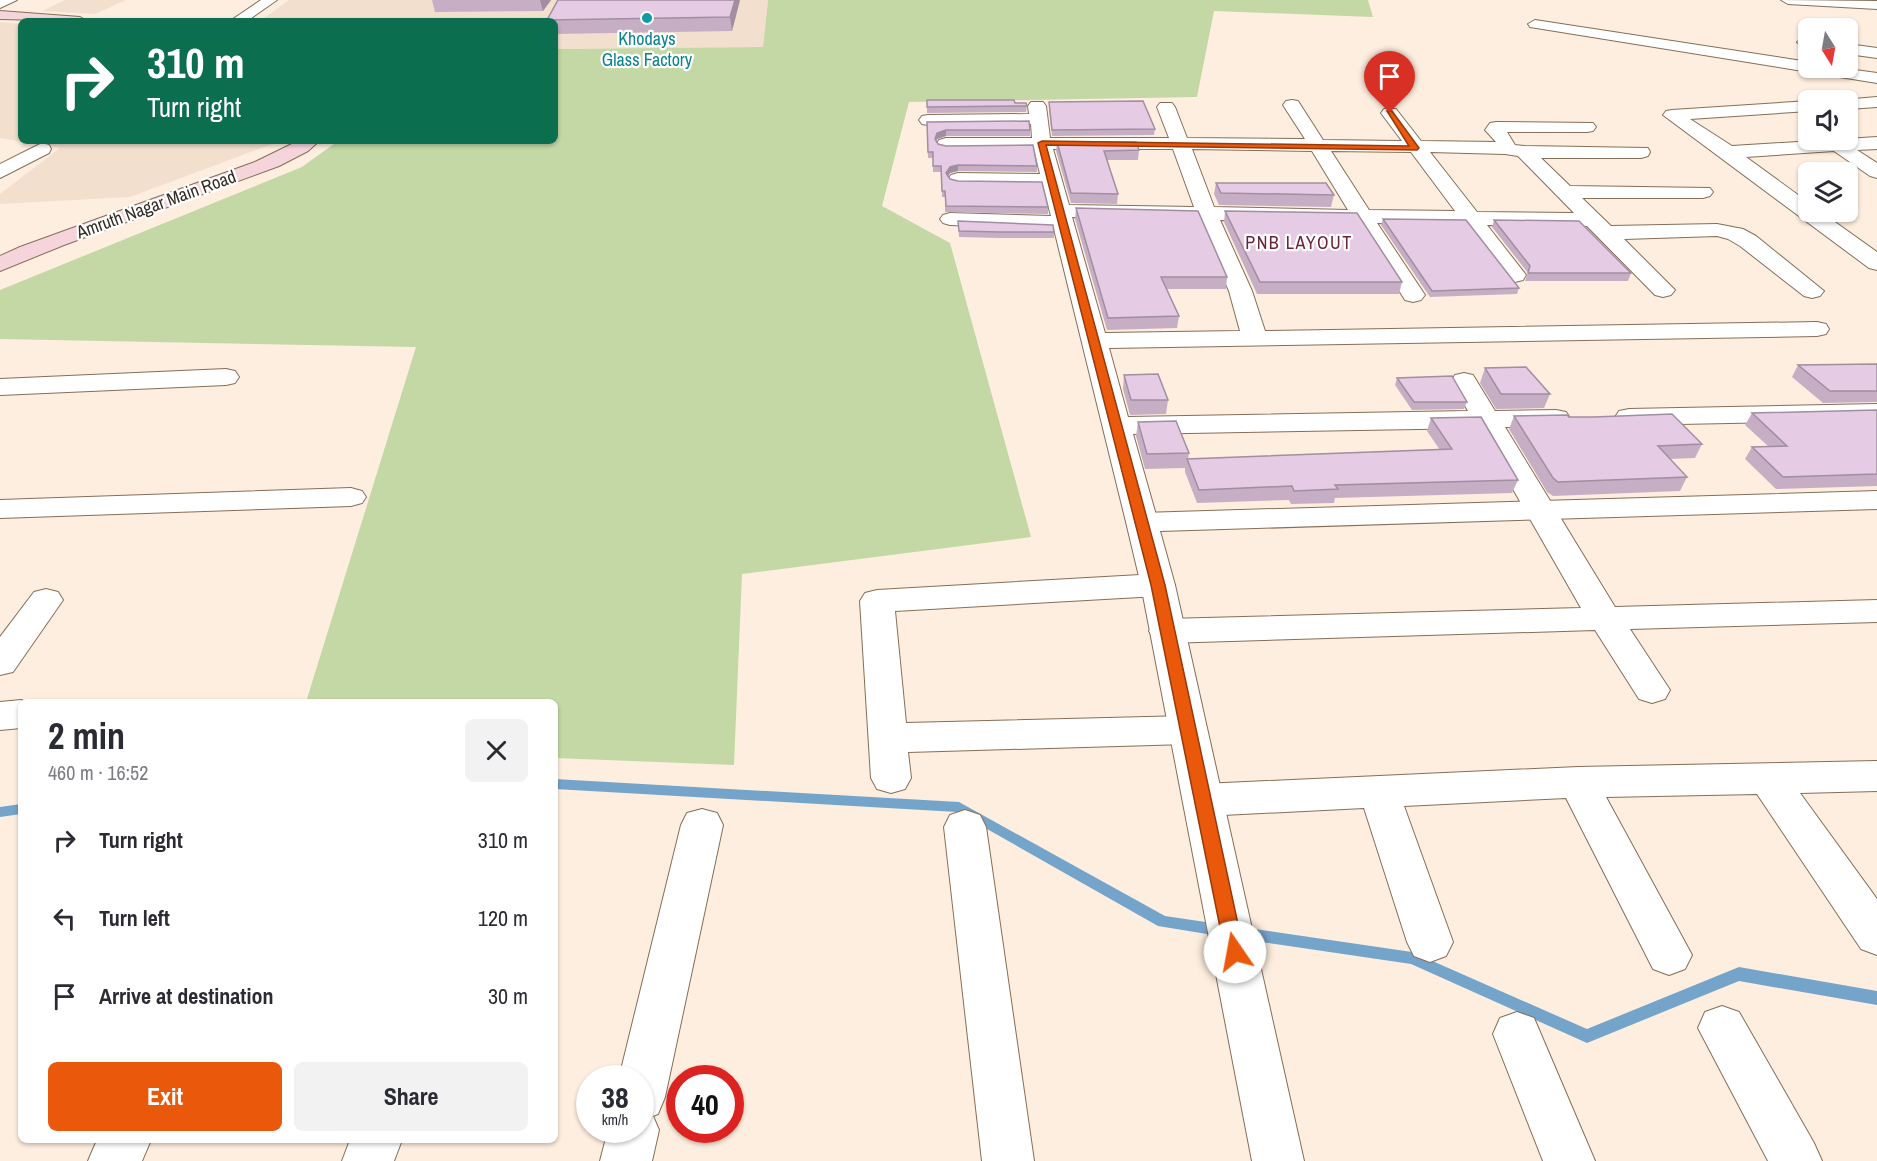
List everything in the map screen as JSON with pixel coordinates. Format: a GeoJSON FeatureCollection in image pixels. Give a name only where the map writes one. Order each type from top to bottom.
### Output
{"type":"FeatureCollection","features":[{"type":"Feature","properties":{"kind":"main road"},"geometry":{"type":"LineString","coordinates":[[0,15],[40,18]]}},
{"type":"Feature","properties":{"kind":"main road","name":"Amruth Nagar Main Road"},"geometry":{"type":"LineString","coordinates":[[0,264],[31,250],[180,198],[274,160],[306,144]]}},
{"type":"Feature","properties":{"kind":"street"},"geometry":{"type":"LineString","coordinates":[[0,4],[10,0]]}},
{"type":"Feature","properties":{"kind":"street"},"geometry":{"type":"LineString","coordinates":[[242,18],[270,0]]}},
{"type":"Feature","properties":{"kind":"street"},"geometry":{"type":"LineString","coordinates":[[256,18],[282,0]]}},
{"type":"Feature","properties":{"kind":"street"},"geometry":{"type":"LineString","coordinates":[[1788,0],[1877,5]]}},
{"type":"Feature","properties":{"kind":"street"},"geometry":{"type":"LineString","coordinates":[[1535,24],[1798,65]]}},
{"type":"Feature","properties":{"kind":"street"},"geometry":{"type":"LineString","coordinates":[[1858,50],[1877,53]]}},
{"type":"Feature","properties":{"kind":"street"},"geometry":{"type":"LineString","coordinates":[[1858,75],[1877,78]]}},
{"type":"Feature","properties":{"kind":"street"},"geometry":{"type":"LineString","coordinates":[[1858,103],[1877,102]]}},
{"type":"Feature","properties":{"kind":"street"},"geometry":{"type":"LineString","coordinates":[[1292,105],[1413,295]]}},
{"type":"Feature","properties":{"kind":"street"},"geometry":{"type":"LineString","coordinates":[[1166,107],[1182,143],[1207,214],[1250,315],[1254,338]]}},
{"type":"Feature","properties":{"kind":"street"},"geometry":{"type":"LineString","coordinates":[[1798,107],[1672,115],[1728,152],[1877,262]]}},
{"type":"Feature","properties":{"kind":"street"},"geometry":{"type":"LineString","coordinates":[[1390,113],[1515,275]]}},
{"type":"Feature","properties":{"kind":"street"},"geometry":{"type":"LineString","coordinates":[[928,120],[1039,123],[1182,143],[1641,152]]}},
{"type":"Feature","properties":{"kind":"street"},"geometry":{"type":"LineString","coordinates":[[946,144],[1039,123]]}},
{"type":"Feature","properties":{"kind":"street"},"geometry":{"type":"LineString","coordinates":[[1039,123],[1158,585],[1278,1161]]}},
{"type":"Feature","properties":{"kind":"street"},"geometry":{"type":"LineString","coordinates":[[1587,127],[1496,127],[1494,130],[1518,150],[1663,290]]}},
{"type":"Feature","properties":{"kind":"street"},"geometry":{"type":"LineString","coordinates":[[1858,144],[1877,143]]}},
{"type":"Feature","properties":{"kind":"street"},"geometry":{"type":"LineString","coordinates":[[1728,152],[1798,148]]}},
{"type":"Feature","properties":{"kind":"street"},"geometry":{"type":"LineString","coordinates":[[0,172],[42,149]]}},
{"type":"Feature","properties":{"kind":"street"},"geometry":{"type":"LineString","coordinates":[[1845,150],[1877,172]]}},
{"type":"Feature","properties":{"kind":"street"},"geometry":{"type":"LineString","coordinates":[[958,179],[1053,180]]}},
{"type":"Feature","properties":{"kind":"street"},"geometry":{"type":"LineString","coordinates":[[1562,192],[1703,192]]}},
{"type":"Feature","properties":{"kind":"street"},"geometry":{"type":"LineString","coordinates":[[950,219],[1207,214],[1362,216],[1470,218],[1597,227],[1717,230],[1735,234],[1749,241],[1812,291]]}},
{"type":"Feature","properties":{"kind":"street"},"geometry":{"type":"LineString","coordinates":[[1095,341],[1817,329]]}},
{"type":"Feature","properties":{"kind":"street"},"geometry":{"type":"LineString","coordinates":[[0,387],[226,377]]}},
{"type":"Feature","properties":{"kind":"street"},"geometry":{"type":"LineString","coordinates":[[1464,381],[1489,419],[1605,619],[1652,690]]}},
{"type":"Feature","properties":{"kind":"street"},"geometry":{"type":"LineString","coordinates":[[1117,426],[1877,412]]}},
{"type":"Feature","properties":{"kind":"street"},"geometry":{"type":"LineString","coordinates":[[0,509],[351,497]]}},
{"type":"Feature","properties":{"kind":"street"},"geometry":{"type":"LineString","coordinates":[[1142,522],[1877,500]]}},
{"type":"Feature","properties":{"kind":"street"},"geometry":{"type":"LineString","coordinates":[[891,778],[877,601],[1158,585]]}},
{"type":"Feature","properties":{"kind":"street"},"geometry":{"type":"LineString","coordinates":[[0,663],[46,600]]}},
{"type":"Feature","properties":{"kind":"street"},"geometry":{"type":"LineString","coordinates":[[1166,631],[1877,611]]}},
{"type":"Feature","properties":{"kind":"street"},"geometry":{"type":"LineString","coordinates":[[0,716],[18,714]]}},
{"type":"Feature","properties":{"kind":"street"},"geometry":{"type":"LineString","coordinates":[[888,738],[1187,730]]}},
{"type":"Feature","properties":{"kind":"street"},"geometry":{"type":"LineString","coordinates":[[1203,800],[1578,782],[1877,776]]}},
{"type":"Feature","properties":{"kind":"street"},"geometry":{"type":"LineString","coordinates":[[1768,779],[1877,935]]}},
{"type":"Feature","properties":{"kind":"street"},"geometry":{"type":"LineString","coordinates":[[1578,782],[1669,955]]}},
{"type":"Feature","properties":{"kind":"street"},"geometry":{"type":"LineString","coordinates":[[1379,792],[1430,942]]}},
{"type":"Feature","properties":{"kind":"street"},"geometry":{"type":"LineString","coordinates":[[647,1065],[702,825]]}},
{"type":"Feature","properties":{"kind":"street"},"geometry":{"type":"LineString","coordinates":[[965,828],[1008,1161]]}},
{"type":"Feature","properties":{"kind":"street"},"geometry":{"type":"LineString","coordinates":[[1722,1028],[1796,1161]]}},
{"type":"Feature","properties":{"kind":"street"},"geometry":{"type":"LineString","coordinates":[[1517,1034],[1569,1161]]}},
{"type":"Feature","properties":{"kind":"street"},"geometry":{"type":"LineString","coordinates":[[114,1161],[123,1143]]}},
{"type":"Feature","properties":{"kind":"street"},"geometry":{"type":"LineString","coordinates":[[368,1161],[375,1143]]}},
{"type":"Feature","properties":{"kind":"street"},"geometry":{"type":"LineString","coordinates":[[626,1161],[630,1143]]}},
{"type":"Feature","properties":{"kind":"shaded area"},"geometry":{"type":"Polygon","coordinates":[[[65,0],[126,0],[95,14],[42,11],[65,0]]]}},
{"type":"Feature","properties":{"kind":"shaded area"},"geometry":{"type":"Polygon","coordinates":[[[289,0],[768,0],[763,47],[558,49],[558,18],[264,18],[289,0]]]}},
{"type":"Feature","properties":{"kind":"shaded area"},"geometry":{"type":"Polygon","coordinates":[[[0,22],[18,24],[18,141],[0,138],[0,22]]]}},
{"type":"Feature","properties":{"kind":"shaded area"},"geometry":{"type":"Polygon","coordinates":[[[36,144],[272,144],[130,197],[0,204],[0,194],[60,148],[36,144]]]}},
{"type":"Feature","properties":{"kind":"green space"},"geometry":{"type":"Polygon","coordinates":[[[768,0],[1368,0],[1373,17],[1214,11],[1197,97],[909,102],[882,206],[950,243],[1031,537],[742,574],[734,765],[558,758],[558,699],[307,699],[416,347],[0,339],[0,290],[302,167],[334,144],[558,144],[558,49],[763,47],[768,0]]]}},
{"type":"Feature","properties":{"kind":"building"},"geometry":{"type":"Polygon","coordinates":[[[558,0],[735,0],[730,17],[558,20],[548,18],[558,0]]]}},
{"type":"Feature","properties":{"kind":"building"},"geometry":{"type":"Polygon","coordinates":[[[927,100],[1014,100],[1015,103],[1026,103],[1027,106],[927,107],[927,100]]]}},
{"type":"Feature","properties":{"kind":"building"},"geometry":{"type":"Polygon","coordinates":[[[1143,101],[1155,129],[1052,130],[1049,102],[1143,101]]]}},
{"type":"Feature","properties":{"kind":"building"},"geometry":{"type":"Polygon","coordinates":[[[1029,121],[1030,130],[946,130],[937,133],[935,139],[938,144],[946,146],[1033,145],[1037,166],[958,165],[950,167],[946,173],[950,179],[958,181],[1042,182],[1048,207],[946,206],[945,191],[942,191],[941,166],[933,166],[933,152],[928,152],[927,122],[1029,121]]]}},
{"type":"Feature","properties":{"kind":"building"},"geometry":{"type":"Polygon","coordinates":[[[1057,142],[1136,142],[1139,150],[1104,151],[1118,194],[1071,193],[1057,142]]]}},
{"type":"Feature","properties":{"kind":"building"},"geometry":{"type":"Polygon","coordinates":[[[1216,183],[1326,183],[1334,195],[1221,193],[1216,183]]]}},
{"type":"Feature","properties":{"kind":"building"},"geometry":{"type":"Polygon","coordinates":[[[1076,208],[1198,211],[1227,277],[1161,277],[1179,316],[1108,318],[1076,208]]]}},
{"type":"Feature","properties":{"kind":"building"},"geometry":{"type":"Polygon","coordinates":[[[1225,211],[1357,213],[1402,282],[1260,282],[1225,211]]]}},
{"type":"Feature","properties":{"kind":"building"},"geometry":{"type":"Polygon","coordinates":[[[1383,219],[1466,220],[1519,288],[1432,291],[1383,219]]]}},
{"type":"Feature","properties":{"kind":"building"},"geometry":{"type":"Polygon","coordinates":[[[1494,220],[1579,221],[1631,273],[1528,273],[1530,266],[1494,220]]]}},
{"type":"Feature","properties":{"kind":"building"},"geometry":{"type":"Polygon","coordinates":[[[958,221],[1053,225],[1054,232],[959,231],[958,221]]]}},
{"type":"Feature","properties":{"kind":"building"},"geometry":{"type":"Polygon","coordinates":[[[1877,364],[1877,391],[1830,391],[1798,365],[1877,364]]]}},
{"type":"Feature","properties":{"kind":"building"},"geometry":{"type":"Polygon","coordinates":[[[1526,367],[1550,394],[1501,394],[1485,368],[1526,367]]]}},
{"type":"Feature","properties":{"kind":"building"},"geometry":{"type":"Polygon","coordinates":[[[1158,374],[1168,400],[1131,400],[1124,375],[1158,374]]]}},
{"type":"Feature","properties":{"kind":"building"},"geometry":{"type":"Polygon","coordinates":[[[1452,376],[1467,402],[1414,402],[1397,378],[1452,376]]]}},
{"type":"Feature","properties":{"kind":"building"},"geometry":{"type":"Polygon","coordinates":[[[1877,410],[1877,474],[1783,477],[1752,447],[1787,446],[1752,413],[1877,410]]]}},
{"type":"Feature","properties":{"kind":"building"},"geometry":{"type":"Polygon","coordinates":[[[1672,414],[1702,444],[1658,446],[1687,477],[1558,482],[1553,478],[1514,416],[1594,417],[1672,414]]]}},
{"type":"Feature","properties":{"kind":"building"},"geometry":{"type":"Polygon","coordinates":[[[1481,417],[1518,480],[1335,485],[1338,489],[1294,491],[1292,486],[1199,490],[1187,459],[1452,449],[1431,418],[1481,417]]]}},
{"type":"Feature","properties":{"kind":"building"},"geometry":{"type":"Polygon","coordinates":[[[1176,421],[1189,453],[1147,454],[1138,422],[1176,421]]]}},
{"type":"Feature","properties":{"kind":"waterway"},"geometry":{"type":"LineString","coordinates":[[558,784],[959,807],[1163,922],[1219,930]]}},
{"type":"Feature","properties":{"kind":"waterway"},"geometry":{"type":"LineString","coordinates":[[0,812],[18,809]]}},
{"type":"Feature","properties":{"kind":"waterway"},"geometry":{"type":"LineString","coordinates":[[1241,933],[1412,958],[1587,1036],[1739,974],[1877,998]]}},
{"type":"Feature","properties":{"kind":"place","name":"Khodays Glass Factory"},"geometry":{"type":"Point","coordinates":[647,18]}},
{"type":"Feature","properties":{"kind":"district","name":"PNB LAYOUT"},"geometry":{"type":"Point","coordinates":[1299,242]}},
{"type":"Feature","properties":{"kind":"route"},"geometry":{"type":"LineString","coordinates":[[1235,952],[1158,585],[1042,143],[1182,143],[1415,148],[1390,113]]}}]}
